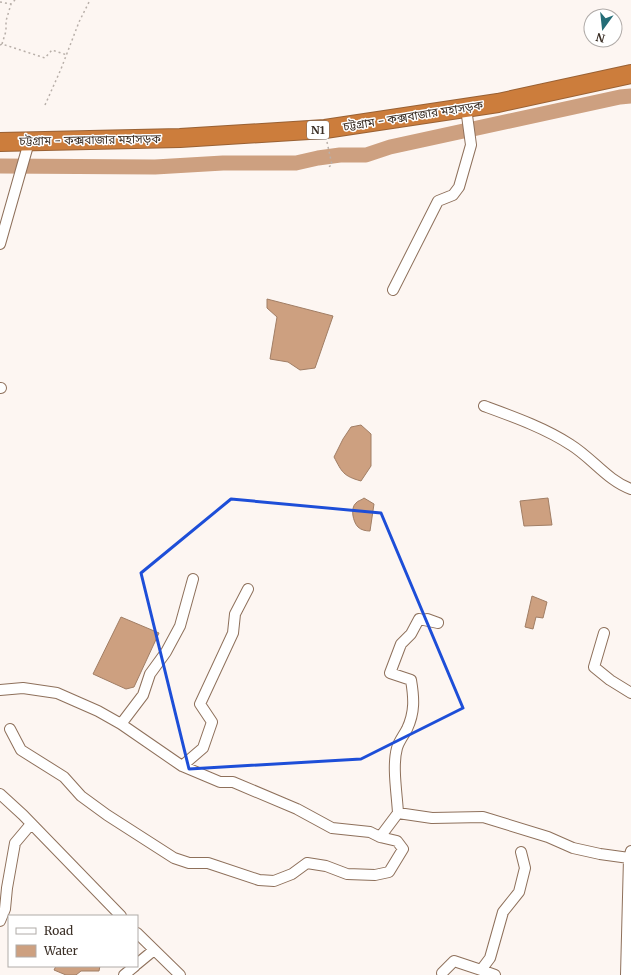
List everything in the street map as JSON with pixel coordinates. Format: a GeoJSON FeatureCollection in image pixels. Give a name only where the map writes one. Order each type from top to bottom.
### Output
{"type":"FeatureCollection","features":[{"type":"Feature","properties":{"kind":"highway","name":"চট্টগ্রাম - কক্সবাজার মহাসড়ক"},"geometry":{"type":"LineString","coordinates":[[0,142],[180,138],[324,130],[467,115],[498,103],[631,74]]}},
{"type":"Feature","properties":{"kind":"street"},"geometry":{"type":"LineString","coordinates":[[393,290],[438,201],[453,195],[459,187],[470,146],[467,115]]}},
{"type":"Feature","properties":{"kind":"street"},"geometry":{"type":"LineString","coordinates":[[0,244],[29,142]]}},
{"type":"Feature","properties":{"kind":"street"},"geometry":{"type":"LineString","coordinates":[[484,406],[516,418],[572,445],[614,478],[625,486],[631,488]]}},
{"type":"Feature","properties":{"kind":"street"},"geometry":{"type":"LineString","coordinates":[[121,724],[143,695],[150,674],[166,652],[180,626],[193,579]]}},
{"type":"Feature","properties":{"kind":"street"},"geometry":{"type":"LineString","coordinates":[[182,766],[203,748],[212,722],[200,704],[233,632],[235,614],[248,589]]}},
{"type":"Feature","properties":{"kind":"street"},"geometry":{"type":"LineString","coordinates":[[380,837],[398,813],[395,768],[397,748],[413,712],[411,680],[390,673],[401,644],[411,634],[419,619],[438,623],[427,619]]}},
{"type":"Feature","properties":{"kind":"street"},"geometry":{"type":"LineString","coordinates":[[604,633],[594,666],[610,680],[631,693]]}},
{"type":"Feature","properties":{"kind":"street"},"geometry":{"type":"LineString","coordinates":[[0,690],[23,688],[57,693],[98,711],[121,724],[182,766],[220,782],[233,782],[297,809],[332,828],[370,832],[380,837],[397,841],[403,849],[389,872],[375,875],[348,874],[326,866],[306,863],[292,874],[274,882],[259,880],[208,863],[189,863],[174,858],[107,816],[80,796],[64,777],[21,750],[10,729]]}},
{"type":"Feature","properties":{"kind":"street"},"geometry":{"type":"LineString","coordinates":[[0,794],[120,915]]}},
{"type":"Feature","properties":{"kind":"street"},"geometry":{"type":"LineString","coordinates":[[398,813],[432,818],[483,816],[548,837],[573,848],[600,854],[630,855],[630,943],[626,975]]}},
{"type":"Feature","properties":{"kind":"street"},"geometry":{"type":"LineString","coordinates":[[0,921],[5,909],[15,843],[31,824]]}},
{"type":"Feature","properties":{"kind":"street"},"geometry":{"type":"LineString","coordinates":[[481,970],[490,958],[503,912],[519,892],[525,868],[521,852]]}},
{"type":"Feature","properties":{"kind":"street"},"geometry":{"type":"LineString","coordinates":[[138,933],[180,975]]}},
{"type":"Feature","properties":{"kind":"street"},"geometry":{"type":"LineString","coordinates":[[138,963],[154,950]]}},
{"type":"Feature","properties":{"kind":"street"},"geometry":{"type":"LineString","coordinates":[[442,973],[454,961],[495,975]]}},
{"type":"Feature","properties":{"kind":"street"},"geometry":{"type":"LineString","coordinates":[[124,975],[134,967]]}},
{"type":"Feature","properties":{"kind":"path"},"geometry":{"type":"LineString","coordinates":[[15,0],[11,4],[6,21],[6,31],[1,44],[45,58],[52,50],[67,55]]}},
{"type":"Feature","properties":{"kind":"path"},"geometry":{"type":"LineString","coordinates":[[45,105],[67,55],[79,22],[90,0]]}},
{"type":"Feature","properties":{"kind":"path"},"geometry":{"type":"LineString","coordinates":[[0,2],[11,4]]}},
{"type":"Feature","properties":{"kind":"path"},"geometry":{"type":"LineString","coordinates":[[324,130],[332,165],[328,167]]}},
{"type":"Feature","properties":{"kind":"highlighted area"},"geometry":{"type":"Polygon","coordinates":[[[231,499],[381,513],[463,708],[361,759],[189,769],[141,573],[231,499]]]}},
{"type":"Feature","properties":{"kind":"water"},"geometry":{"type":"Polygon","coordinates":[[[267,299],[333,316],[315,368],[300,370],[288,362],[270,359],[277,317],[267,308],[267,299]]]}},
{"type":"Feature","properties":{"kind":"water"},"geometry":{"type":"Polygon","coordinates":[[[361,425],[371,434],[371,466],[361,481],[344,473],[334,457],[351,427],[361,425]]]}},
{"type":"Feature","properties":{"kind":"water"},"geometry":{"type":"Polygon","coordinates":[[[364,498],[374,504],[370,531],[358,527],[353,515],[354,505],[364,498]]]}},
{"type":"Feature","properties":{"kind":"water"},"geometry":{"type":"Polygon","coordinates":[[[548,498],[552,525],[524,526],[520,501],[548,498]]]}},
{"type":"Feature","properties":{"kind":"water"},"geometry":{"type":"Polygon","coordinates":[[[532,596],[547,602],[543,618],[536,617],[533,629],[525,627],[532,596]]]}},
{"type":"Feature","properties":{"kind":"water"},"geometry":{"type":"Polygon","coordinates":[[[121,617],[159,633],[134,687],[126,689],[93,674],[121,617]]]}},
{"type":"Feature","properties":{"kind":"water"},"geometry":{"type":"Polygon","coordinates":[[[56,967],[100,967],[99,971],[81,971],[76,975],[66,975],[54,970],[56,967]]]}},
{"type":"Feature","properties":{"kind":"waterway"},"geometry":{"type":"LineString","coordinates":[[0,166],[155,167],[223,163],[296,163],[340,155],[366,155],[390,147],[620,97],[631,96]]}}]}
